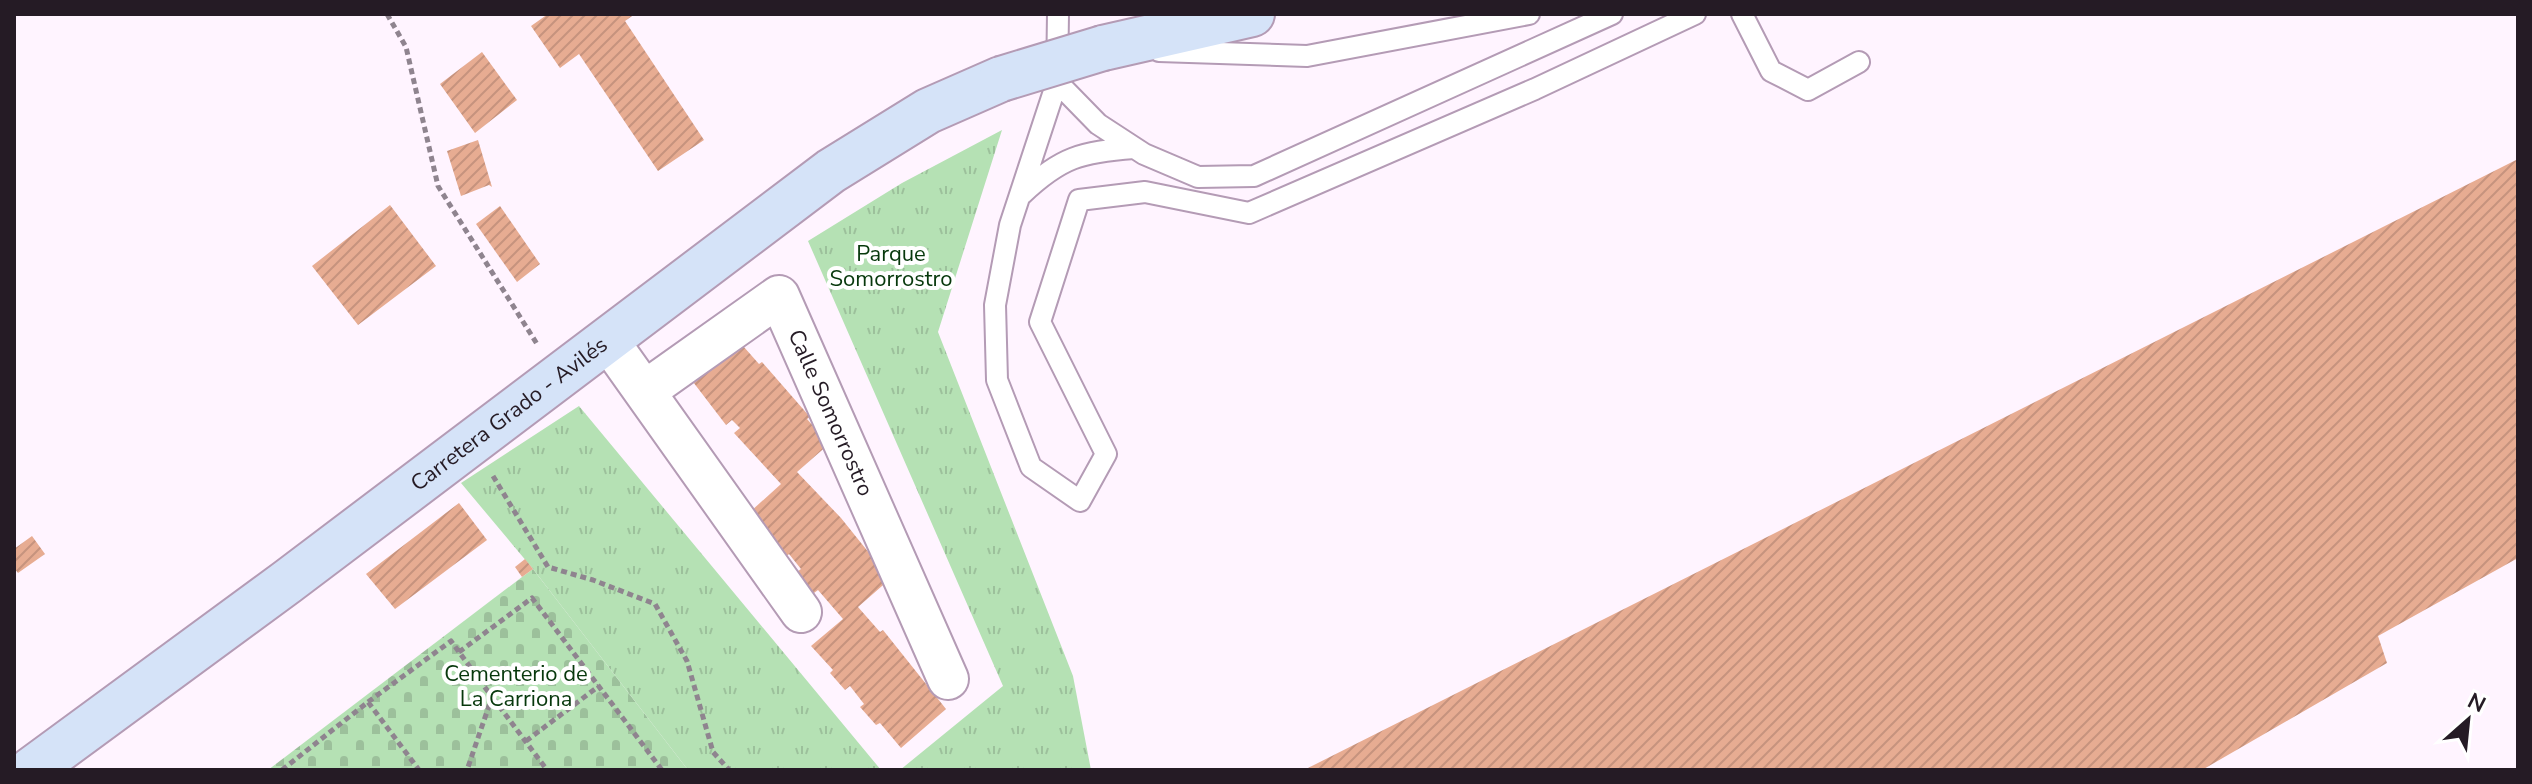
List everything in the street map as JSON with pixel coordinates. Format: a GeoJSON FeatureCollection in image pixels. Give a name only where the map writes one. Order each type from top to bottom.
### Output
{"type":"FeatureCollection","features":[{"type":"Feature","properties":{"kind":"main road"},"geometry":{"type":"LineString","coordinates":[[1103,48],[1252,14]]}},
{"type":"Feature","properties":{"kind":"main road","name":"Carretera Grado - Avilés"},"geometry":{"type":"LineString","coordinates":[[31,770],[287,582],[831,171],[928,111],[1001,79],[1103,48]]}},
{"type":"Feature","properties":{"kind":"street","name":"Calle Somorrostro"},"geometry":{"type":"LineString","coordinates":[[645,391],[779,296],[948,679]]}},
{"type":"Feature","properties":{"kind":"street"},"geometry":{"type":"LineString","coordinates":[[607,339],[801,612]]}},
{"type":"Feature","properties":{"kind":"lane"},"geometry":{"type":"LineString","coordinates":[[1058,14],[1057,82],[1010,225],[995,305],[997,380],[1031,467],[1080,501],[1106,454],[1040,322],[1079,200],[1145,192],[1249,213],[1535,89],[1695,14]]}},
{"type":"Feature","properties":{"kind":"lane"},"geometry":{"type":"LineString","coordinates":[[1103,48],[1307,56],[1529,14]]}},
{"type":"Feature","properties":{"kind":"lane"},"geometry":{"type":"LineString","coordinates":[[1057,82],[1098,124],[1134,148],[1198,177],[1254,176],[1612,14]]}},
{"type":"Feature","properties":{"kind":"lane"},"geometry":{"type":"LineString","coordinates":[[1742,14],[1771,71],[1808,90],[1859,62]]}},
{"type":"Feature","properties":{"kind":"lane"},"geometry":{"type":"LineString","coordinates":[[1019,196],[1048,169],[1077,156],[1101,150],[1134,148]]}},
{"type":"Feature","properties":{"kind":"path"},"geometry":{"type":"LineString","coordinates":[[387,14],[406,47],[438,186],[558,376]]}},
{"type":"Feature","properties":{"kind":"path"},"geometry":{"type":"LineString","coordinates":[[472,441],[548,567],[593,580],[655,604],[687,661],[713,752],[729,770]]}},
{"type":"Feature","properties":{"kind":"path"},"geometry":{"type":"LineString","coordinates":[[459,652],[532,598],[662,770]]}},
{"type":"Feature","properties":{"kind":"path"},"geometry":{"type":"LineString","coordinates":[[282,770],[451,641],[547,770]]}},
{"type":"Feature","properties":{"kind":"path"},"geometry":{"type":"LineString","coordinates":[[525,741],[599,686]]}},
{"type":"Feature","properties":{"kind":"path"},"geometry":{"type":"LineString","coordinates":[[467,770],[492,697]]}},
{"type":"Feature","properties":{"kind":"path"},"geometry":{"type":"LineString","coordinates":[[368,702],[419,770]]}},
{"type":"Feature","properties":{"kind":"green space","name":"Parque Somorrostro"},"geometry":{"type":"Polygon","coordinates":[[[1002,130],[938,332],[1073,676],[1091,770],[900,770],[1003,686],[808,241],[902,183],[1002,130]]]}},
{"type":"Feature","properties":{"kind":"green space"},"geometry":{"type":"Polygon","coordinates":[[[579,406],[881,770],[688,770],[533,569],[461,483],[579,406]]]}},
{"type":"Feature","properties":{"kind":"green space","name":"Cementerio de La Carriona"},"geometry":{"type":"Polygon","coordinates":[[[533,569],[688,770],[268,770],[522,577],[533,569]]]}},
{"type":"Feature","properties":{"kind":"building"},"geometry":{"type":"Polygon","coordinates":[[[548,14],[635,14],[625,21],[704,140],[658,171],[579,54],[560,68],[531,26],[548,14]]]}},
{"type":"Feature","properties":{"kind":"building"},"geometry":{"type":"Polygon","coordinates":[[[482,52],[517,100],[475,133],[440,84],[482,52]]]}},
{"type":"Feature","properties":{"kind":"building"},"geometry":{"type":"Polygon","coordinates":[[[478,140],[492,187],[489,185],[461,196],[447,151],[478,140]]]}},
{"type":"Feature","properties":{"kind":"building"},"geometry":{"type":"Polygon","coordinates":[[[2518,159],[2518,558],[2378,636],[2387,663],[2202,770],[1304,770],[2518,159]]]}},
{"type":"Feature","properties":{"kind":"building"},"geometry":{"type":"Polygon","coordinates":[[[390,205],[436,266],[358,325],[312,266],[390,205]]]}},
{"type":"Feature","properties":{"kind":"building"},"geometry":{"type":"Polygon","coordinates":[[[500,206],[540,264],[517,282],[476,224],[500,206]]]}},
{"type":"Feature","properties":{"kind":"building"},"geometry":{"type":"Polygon","coordinates":[[[736,338],[759,364],[762,362],[829,444],[797,472],[841,518],[890,579],[858,607],[880,632],[883,630],[946,709],[901,748],[880,723],[876,725],[860,707],[864,704],[850,686],[845,690],[830,673],[833,670],[811,646],[843,619],[818,590],[814,593],[797,572],[801,569],[789,554],[784,558],[750,512],[781,484],[734,433],[740,428],[732,420],[726,425],[690,378],[736,338]]]}},
{"type":"Feature","properties":{"kind":"building"},"geometry":{"type":"Polygon","coordinates":[[[459,503],[487,540],[395,609],[366,574],[459,503]]]}},
{"type":"Feature","properties":{"kind":"building"},"geometry":{"type":"Polygon","coordinates":[[[32,536],[45,554],[18,573],[14,568],[14,549],[32,536]]]}},
{"type":"Feature","properties":{"kind":"building"},"geometry":{"type":"Polygon","coordinates":[[[525,559],[533,569],[522,577],[515,567],[525,559]]]}}]}
